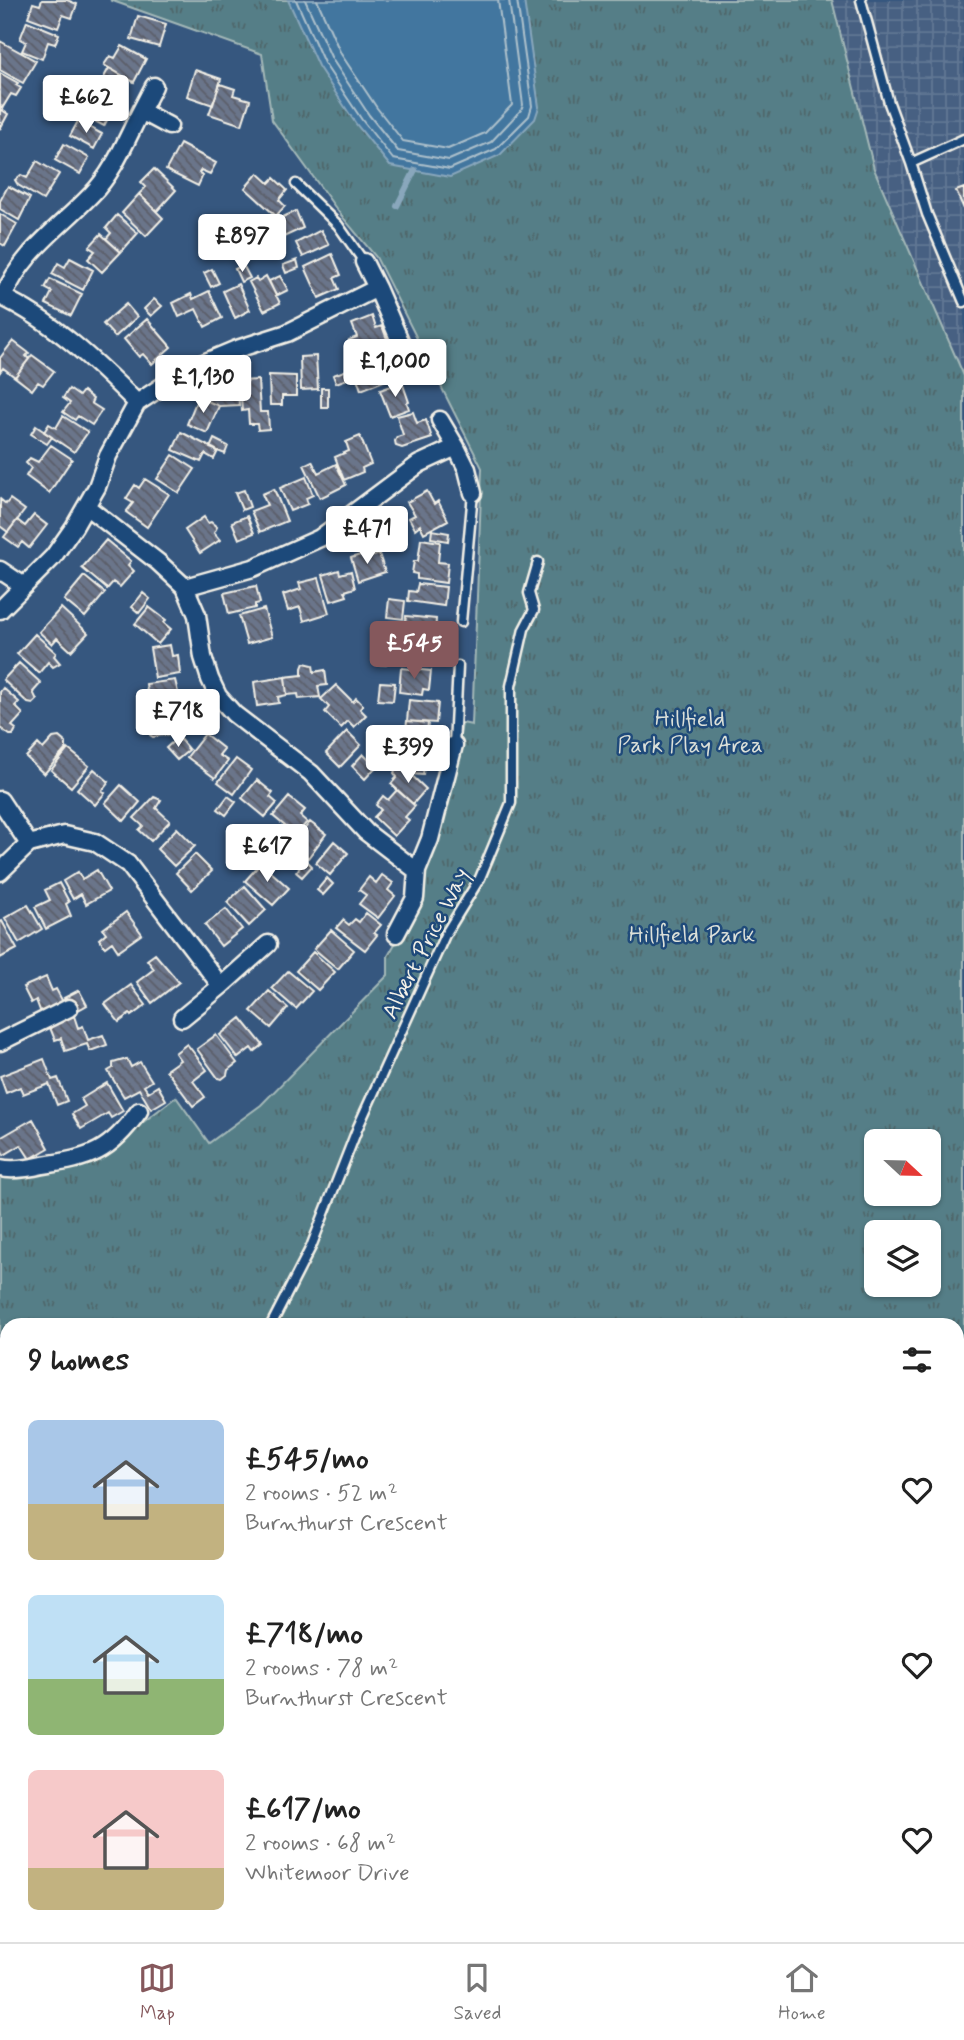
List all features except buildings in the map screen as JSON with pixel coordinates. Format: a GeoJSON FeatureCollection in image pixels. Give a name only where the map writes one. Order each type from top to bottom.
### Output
{"type":"FeatureCollection","features":[{"type":"Feature","properties":{"kind":"street"},"geometry":{"type":"LineString","coordinates":[[137,403],[88,356],[1,296],[13,275],[39,242],[92,194],[110,172],[154,86]]}},
{"type":"Feature","properties":{"kind":"street"},"geometry":{"type":"LineString","coordinates":[[141,111],[169,126]]}},
{"type":"Feature","properties":{"kind":"street"},"geometry":{"type":"LineString","coordinates":[[364,262],[404,350]]}},
{"type":"Feature","properties":{"kind":"street"},"geometry":{"type":"LineString","coordinates":[[0,610],[53,557],[87,507],[108,456],[137,403],[187,370],[237,349],[287,333],[377,288]]}},
{"type":"Feature","properties":{"kind":"street"},"geometry":{"type":"LineString","coordinates":[[440,420],[467,469],[473,493]]}},
{"type":"Feature","properties":{"kind":"street"},"geometry":{"type":"LineString","coordinates":[[185,587],[253,568],[320,538],[419,464],[456,447]]}},
{"type":"Feature","properties":{"kind":"street"},"geometry":{"type":"LineString","coordinates":[[87,507],[158,562],[185,587],[197,615],[203,657],[218,695],[234,714],[311,773],[366,832],[417,871]]}},
{"type":"Feature","properties":{"kind":"street"},"geometry":{"type":"LineString","coordinates":[[0,570],[24,586]]}},
{"type":"Feature","properties":{"kind":"street"},"geometry":{"type":"LineString","coordinates":[[396,934],[415,898],[417,871],[435,823],[454,745]]}},
{"type":"Feature","properties":{"kind":"street"},"geometry":{"type":"LineString","coordinates":[[0,800],[29,844]]}},
{"type":"Feature","properties":{"kind":"street"},"geometry":{"type":"LineString","coordinates":[[0,872],[29,844],[64,835],[95,842],[128,864],[221,986]]}},
{"type":"Feature","properties":{"kind":"street"},"geometry":{"type":"LineString","coordinates":[[182,1018],[268,944]]}},
{"type":"Feature","properties":{"kind":"street"},"geometry":{"type":"LineString","coordinates":[[0,1042],[69,1008]]}},
{"type":"Feature","properties":{"kind":"street"},"geometry":{"type":"LineString","coordinates":[[0,1168],[7,1170],[80,1160],[107,1146],[124,1131],[139,1111]]}},
{"type":"Feature","properties":{"kind":"lane"},"geometry":{"type":"LineString","coordinates":[[861,0],[889,103],[927,214],[964,302]]}},
{"type":"Feature","properties":{"kind":"lane"},"geometry":{"type":"LineString","coordinates":[[911,163],[964,139]]}},
{"type":"Feature","properties":{"kind":"lane"},"geometry":{"type":"LineString","coordinates":[[296,184],[338,225],[364,262]]}},
{"type":"Feature","properties":{"kind":"lane"},"geometry":{"type":"LineString","coordinates":[[461,621],[473,493]]}},
{"type":"Feature","properties":{"kind":"lane","name":"Albert Price Way"},"geometry":{"type":"LineString","coordinates":[[275,1318],[311,1247],[358,1127],[445,935],[480,877],[511,803],[511,686],[524,629],[534,610],[529,593],[538,562]]}},
{"type":"Feature","properties":{"kind":"lane"},"geometry":{"type":"LineString","coordinates":[[534,610],[544,614]]}},
{"type":"Feature","properties":{"kind":"lane"},"geometry":{"type":"LineString","coordinates":[[454,745],[458,666]]}},
{"type":"Feature","properties":{"kind":"shaded area"},"geometry":{"type":"Polygon","coordinates":[[[832,0],[964,0],[964,376],[874,169],[832,0]]]}},
{"type":"Feature","properties":{"kind":"green space","name":"Hillfield Park"},"geometry":{"type":"Polygon","coordinates":[[[110,0],[832,0],[874,169],[964,376],[964,1318],[0,1318],[0,1172],[95,1159],[176,1097],[209,1143],[261,1105],[388,975],[388,956],[421,898],[424,873],[452,783],[462,723],[472,725],[482,468],[376,257],[340,214],[272,120],[262,54],[110,0]]]}},
{"type":"Feature","properties":{"kind":"water"},"geometry":{"type":"Polygon","coordinates":[[[288,0],[524,0],[539,107],[535,119],[500,155],[450,177],[390,166],[356,124],[318,66],[288,0]]]}},
{"type":"Feature","properties":{"kind":"waterway"},"geometry":{"type":"LineString","coordinates":[[397,206],[415,170]]}},
{"type":"Feature","properties":{"kind":"park label","name":"Hillfield Park Play Area"},"geometry":{"type":"Point","coordinates":[690,731]}}]}
